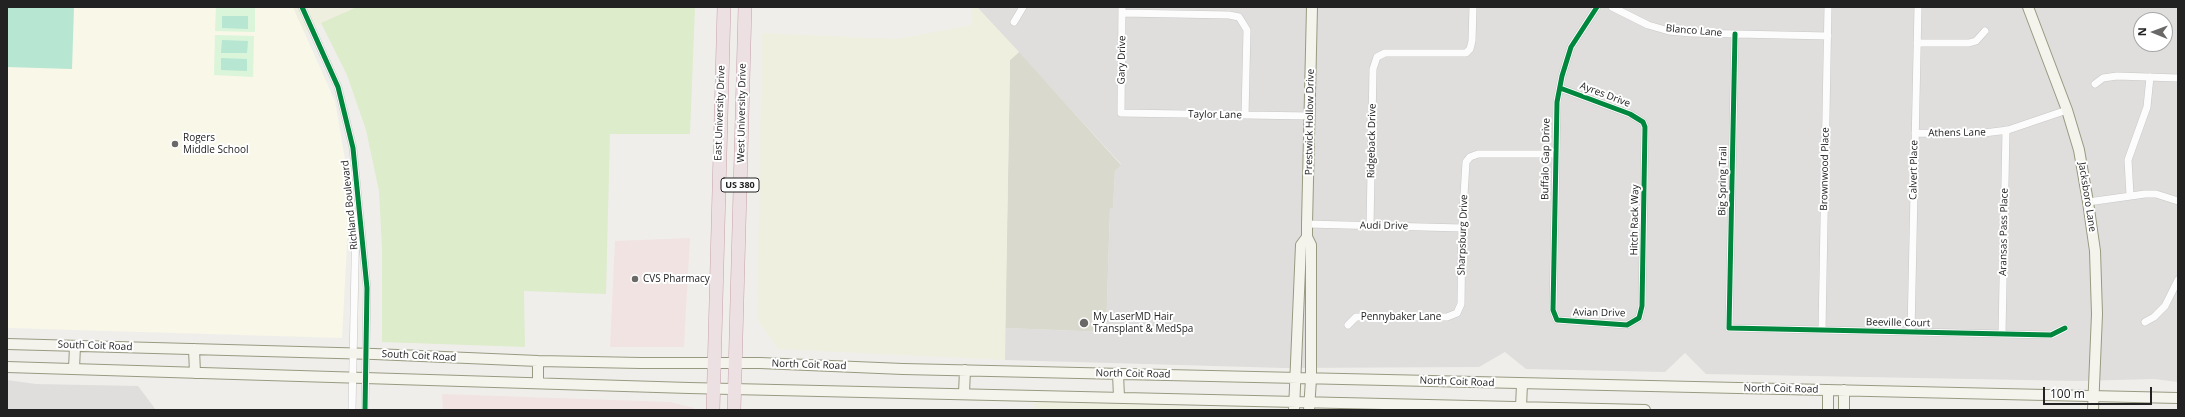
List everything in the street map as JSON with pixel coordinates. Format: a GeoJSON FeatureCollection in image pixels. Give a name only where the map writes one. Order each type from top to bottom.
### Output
{"type":"FeatureCollection","features":[{"type":"Feature","properties":{"kind":"highway","name":"East University Drive"},"geometry":{"type":"LineString","coordinates":[[713,410],[724,7]]}},
{"type":"Feature","properties":{"kind":"highway","name":"West University Drive"},"geometry":{"type":"LineString","coordinates":[[736,363],[744,7]]}},
{"type":"Feature","properties":{"kind":"highway","name":"US 380"},"geometry":{"type":"LineString","coordinates":[[734,410],[736,363]]}},
{"type":"Feature","properties":{"kind":"main road","name":"Prestwick Hollow Drive"},"geometry":{"type":"LineString","coordinates":[[1309,406],[1311,379],[1312,245],[1307,237],[1307,224],[1312,7]]}},
{"type":"Feature","properties":{"kind":"main road","name":"Jacksboro Lane"},"geometry":{"type":"LineString","coordinates":[[2028,7],[2067,110],[2079,150],[2088,202],[2095,251],[2097,314],[2095,396],[2093,410]]}},
{"type":"Feature","properties":{"kind":"main road","name":"Prestwick Hollow Drive"},"geometry":{"type":"LineString","coordinates":[[1294,406],[1301,245],[1307,237]]}},
{"type":"Feature","properties":{"kind":"main road","name":"South Coit Road"},"geometry":{"type":"LineString","coordinates":[[7,344],[367,353],[538,361],[736,363]]}},
{"type":"Feature","properties":{"kind":"main road"},"geometry":{"type":"LineString","coordinates":[[74,369],[75,346]]}},
{"type":"Feature","properties":{"kind":"main road"},"geometry":{"type":"LineString","coordinates":[[194,349],[194,373]]}},
{"type":"Feature","properties":{"kind":"main road"},"geometry":{"type":"LineString","coordinates":[[538,361],[538,383]]}},
{"type":"Feature","properties":{"kind":"main road","name":"North Coit Road"},"geometry":{"type":"LineString","coordinates":[[736,363],[1311,379],[2178,398]]}},
{"type":"Feature","properties":{"kind":"main road"},"geometry":{"type":"LineString","coordinates":[[7,367],[538,383],[1119,397],[1294,406],[1644,410]]}},
{"type":"Feature","properties":{"kind":"main road"},"geometry":{"type":"LineString","coordinates":[[964,393],[965,370]]}},
{"type":"Feature","properties":{"kind":"main road"},"geometry":{"type":"LineString","coordinates":[[1118,374],[1119,397]]}},
{"type":"Feature","properties":{"kind":"main road"},"geometry":{"type":"LineString","coordinates":[[1521,408],[1522,384]]}},
{"type":"Feature","properties":{"kind":"main road"},"geometry":{"type":"LineString","coordinates":[[1828,390],[1828,410]]}},
{"type":"Feature","properties":{"kind":"main road"},"geometry":{"type":"LineString","coordinates":[[1844,390],[1844,410]]}},
{"type":"Feature","properties":{"kind":"street","name":"Richland Boulevard"},"geometry":{"type":"LineString","coordinates":[[302,7],[331,70],[342,100],[353,148],[367,283],[365,410]]}},
{"type":"Feature","properties":{"kind":"street"},"geometry":{"type":"LineString","coordinates":[[1014,22],[1023,7]]}},
{"type":"Feature","properties":{"kind":"street","name":"Ridgeback Drive"},"geometry":{"type":"LineString","coordinates":[[1370,226],[1373,69],[1377,57],[1385,53],[1466,53],[1470,49],[1473,7]]}},
{"type":"Feature","properties":{"kind":"street","name":"Buffalo Gap Drive"},"geometry":{"type":"LineString","coordinates":[[1557,320],[1553,310],[1557,102],[1571,47],[1597,7]]}},
{"type":"Feature","properties":{"kind":"street","name":"Blanco Lane"},"geometry":{"type":"LineString","coordinates":[[1612,7],[1648,25],[1669,31],[1828,36]]}},
{"type":"Feature","properties":{"kind":"street","name":"Brownwood Place"},"geometry":{"type":"LineString","coordinates":[[1822,330],[1828,7]]}},
{"type":"Feature","properties":{"kind":"street","name":"Calvert Place"},"geometry":{"type":"LineString","coordinates":[[1911,332],[1918,7]]}},
{"type":"Feature","properties":{"kind":"street"},"geometry":{"type":"LineString","coordinates":[[1122,10],[1229,15],[1239,17],[1243,21],[1247,30],[1245,115]]}},
{"type":"Feature","properties":{"kind":"street","name":"Gary Drive"},"geometry":{"type":"LineString","coordinates":[[1121,113],[1122,10]]}},
{"type":"Feature","properties":{"kind":"street"},"geometry":{"type":"LineString","coordinates":[[1917,43],[1969,43],[1976,41],[1985,31]]}},
{"type":"Feature","properties":{"kind":"street","name":"Big Spring Trail"},"geometry":{"type":"LineString","coordinates":[[1729,328],[1735,34]]}},
{"type":"Feature","properties":{"kind":"street"},"geometry":{"type":"LineString","coordinates":[[2095,84],[2108,77],[2178,78]]}},
{"type":"Feature","properties":{"kind":"street"},"geometry":{"type":"LineString","coordinates":[[2130,195],[2128,160],[2148,106],[2150,77]]}},
{"type":"Feature","properties":{"kind":"street","name":"Ayres Drive"},"geometry":{"type":"LineString","coordinates":[[1560,88],[1630,114],[1643,122]]}},
{"type":"Feature","properties":{"kind":"street","name":"Athens Lane"},"geometry":{"type":"LineString","coordinates":[[1915,133],[1976,134],[2006,130],[2067,110]]}},
{"type":"Feature","properties":{"kind":"street","name":"Taylor Lane"},"geometry":{"type":"LineString","coordinates":[[1121,113],[1310,116]]}},
{"type":"Feature","properties":{"kind":"street","name":"Hitch Rack Way"},"geometry":{"type":"LineString","coordinates":[[1640,318],[1642,306],[1646,136],[1643,122]]}},
{"type":"Feature","properties":{"kind":"street","name":"Aransas Pass Place"},"geometry":{"type":"LineString","coordinates":[[2002,334],[2006,130]]}},
{"type":"Feature","properties":{"kind":"street","name":"Sharpsburg Drive"},"geometry":{"type":"LineString","coordinates":[[1457,313],[1461,304],[1462,228],[1465,171],[1470,157],[1478,154],[1555,154]]}},
{"type":"Feature","properties":{"kind":"street","name":"Richland Boulevard"},"geometry":{"type":"LineString","coordinates":[[352,410],[357,192]]}},
{"type":"Feature","properties":{"kind":"street"},"geometry":{"type":"LineString","coordinates":[[2088,202],[2130,195],[2156,194],[2178,200]]}},
{"type":"Feature","properties":{"kind":"street","name":"Audi Drive"},"geometry":{"type":"LineString","coordinates":[[1307,224],[1462,228]]}},
{"type":"Feature","properties":{"kind":"street"},"geometry":{"type":"LineString","coordinates":[[2145,322],[2154,317],[2165,306],[2178,280]]}},
{"type":"Feature","properties":{"kind":"street","name":"Pennybaker Lane"},"geometry":{"type":"LineString","coordinates":[[1348,325],[1356,317],[1447,317],[1457,313]]}},
{"type":"Feature","properties":{"kind":"street","name":"Avian Drive"},"geometry":{"type":"LineString","coordinates":[[1557,320],[1627,324],[1640,318]]}},
{"type":"Feature","properties":{"kind":"street","name":"Beeville Court"},"geometry":{"type":"LineString","coordinates":[[1729,328],[2051,335],[2065,328]]}},
{"type":"Feature","properties":{"kind":"shaded area","name":"Rogers Middle School"},"geometry":{"type":"Polygon","coordinates":[[[7,7],[293,7],[335,101],[350,188],[342,338],[7,328],[7,7]]]}},
{"type":"Feature","properties":{"kind":"shaded area"},"geometry":{"type":"Polygon","coordinates":[[[977,7],[2178,7],[2178,382],[2154,379],[2078,381],[1706,374],[1685,353],[1665,372],[1526,369],[1505,352],[1479,367],[1284,368],[1005,360],[1005,328],[1106,332],[1110,208],[1113,208],[1115,171],[1121,164],[977,7]]]}},
{"type":"Feature","properties":{"kind":"shaded area"},"geometry":{"type":"Polygon","coordinates":[[[1019,52],[1121,165],[1115,171],[1113,208],[1110,208],[1106,332],[1005,328],[1010,60],[1019,52]]]}},
{"type":"Feature","properties":{"kind":"shaded area"},"geometry":{"type":"Polygon","coordinates":[[[690,238],[684,347],[610,347],[615,241],[690,238]]]}},
{"type":"Feature","properties":{"kind":"shaded area"},"geometry":{"type":"Polygon","coordinates":[[[7,380],[36,384],[138,386],[156,410],[7,410],[7,380]]]}},
{"type":"Feature","properties":{"kind":"shaded area"},"geometry":{"type":"Polygon","coordinates":[[[442,394],[670,402],[694,408],[694,410],[443,410],[442,394]]]}},
{"type":"Feature","properties":{"kind":"green space"},"geometry":{"type":"Polygon","coordinates":[[[7,7],[74,7],[72,69],[7,67],[7,7]]]}},
{"type":"Feature","properties":{"kind":"green space"},"geometry":{"type":"Polygon","coordinates":[[[216,7],[255,7],[255,32],[215,31],[216,7]]]}},
{"type":"Feature","properties":{"kind":"green space"},"geometry":{"type":"Polygon","coordinates":[[[293,7],[357,7],[304,32],[293,7]]]}},
{"type":"Feature","properties":{"kind":"green space"},"geometry":{"type":"Polygon","coordinates":[[[357,7],[695,7],[690,134],[610,134],[606,294],[524,291],[525,347],[382,342],[382,248],[379,191],[366,130],[347,75],[321,23],[357,7]]]}},
{"type":"Feature","properties":{"kind":"green space"},"geometry":{"type":"Polygon","coordinates":[[[971,7],[977,7],[1019,52],[1010,60],[1005,360],[778,349],[757,319],[762,33],[896,39],[972,25],[971,7]]]}},
{"type":"Feature","properties":{"kind":"green space"},"geometry":{"type":"Polygon","coordinates":[[[222,16],[248,16],[248,29],[222,28],[222,16]]]}},
{"type":"Feature","properties":{"kind":"green space"},"geometry":{"type":"Polygon","coordinates":[[[215,35],[254,36],[253,77],[214,75],[215,35]]]}},
{"type":"Feature","properties":{"kind":"green space"},"geometry":{"type":"Polygon","coordinates":[[[222,40],[248,41],[247,53],[221,53],[222,40]]]}},
{"type":"Feature","properties":{"kind":"green space"},"geometry":{"type":"Polygon","coordinates":[[[221,58],[247,59],[247,71],[221,70],[221,58]]]}},
{"type":"Feature","properties":{"kind":"green space"},"geometry":{"type":"Polygon","coordinates":[[[1034,401],[1289,410],[1034,410],[1034,401]]]}},
{"type":"Feature","properties":{"kind":"cycle path"},"geometry":{"type":"LineString","coordinates":[[302,7],[338,87],[353,148],[367,288],[365,410]]}},
{"type":"Feature","properties":{"kind":"cycle path"},"geometry":{"type":"LineString","coordinates":[[1560,88],[1630,114],[1643,122],[1645,127],[1642,306],[1639,318],[1627,325],[1557,320],[1553,310],[1557,102],[1562,76],[1571,47],[1597,7]]}},
{"type":"Feature","properties":{"kind":"cycle path"},"geometry":{"type":"LineString","coordinates":[[1735,34],[1729,328],[2051,335],[2065,328]]}},
{"type":"Feature","properties":{"kind":"place","name":"Rogers Middle School"},"geometry":{"type":"Point","coordinates":[175,144]}},
{"type":"Feature","properties":{"kind":"place","name":"CVS Pharmacy"},"geometry":{"type":"Point","coordinates":[635,279]}},
{"type":"Feature","properties":{"kind":"place","name":"My LaserMD Hair Transplant & MedSpa"},"geometry":{"type":"Point","coordinates":[1084,323]}}]}
